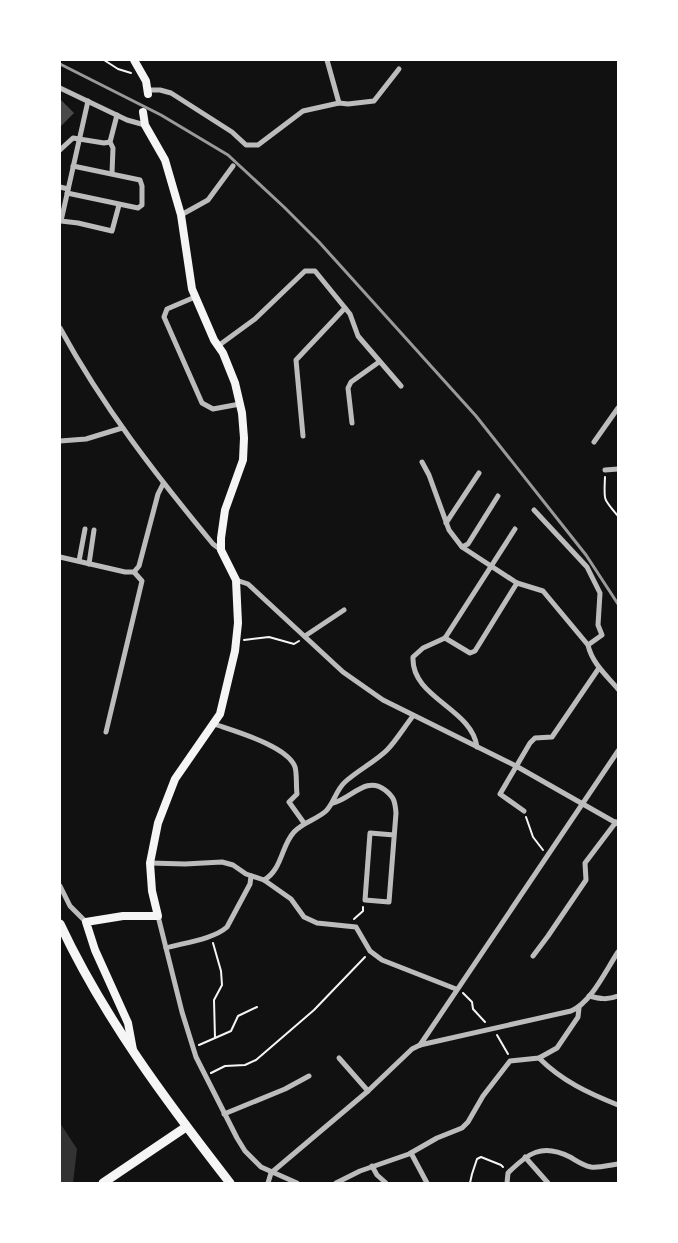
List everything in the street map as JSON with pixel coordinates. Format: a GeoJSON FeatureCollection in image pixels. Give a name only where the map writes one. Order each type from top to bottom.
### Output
{"type":"FeatureCollection","features":[{"type":"Feature","properties":{"kind":"main road"},"geometry":{"type":"LineString","coordinates":[[134,60],[148,92]]}},
{"type":"Feature","properties":{"kind":"main road"},"geometry":{"type":"LineString","coordinates":[[133,1052],[128,1023],[95,950],[86,922],[124,916],[158,916],[152,892],[150,862],[158,823],[175,779],[220,714],[236,641],[238,623],[236,580],[221,550],[221,538],[225,510],[242,460],[244,438],[240,404],[235,383],[223,353],[214,340],[192,289],[181,215],[165,160],[145,125],[143,112]]}},
{"type":"Feature","properties":{"kind":"main road"},"geometry":{"type":"LineString","coordinates":[[60,924],[76,957],[133,1052],[230,1183]]}},
{"type":"Feature","properties":{"kind":"main road"},"geometry":{"type":"LineString","coordinates":[[102,1183],[186,1126]]}},
{"type":"Feature","properties":{"kind":"street"},"geometry":{"type":"LineString","coordinates":[[327,60],[339,103]]}},
{"type":"Feature","properties":{"kind":"street"},"geometry":{"type":"LineString","coordinates":[[148,92],[160,90],[171,93],[232,132],[246,145],[258,145],[303,111],[339,103],[348,104],[374,101],[399,69]]}},
{"type":"Feature","properties":{"kind":"street"},"geometry":{"type":"LineString","coordinates":[[60,88],[117,115],[145,125]]}},
{"type":"Feature","properties":{"kind":"street"},"geometry":{"type":"LineString","coordinates":[[88,101],[61,221],[112,231],[119,204]]}},
{"type":"Feature","properties":{"kind":"street"},"geometry":{"type":"LineString","coordinates":[[112,173],[113,148],[110,142],[117,115]]}},
{"type":"Feature","properties":{"kind":"street"},"geometry":{"type":"LineString","coordinates":[[60,150],[73,138],[104,143],[110,142]]}},
{"type":"Feature","properties":{"kind":"street"},"geometry":{"type":"LineString","coordinates":[[242,151],[246,145]]}},
{"type":"Feature","properties":{"kind":"street"},"geometry":{"type":"LineString","coordinates":[[60,187],[68,191],[119,204],[138,208],[142,205],[142,186],[140,180],[73,166]]}},
{"type":"Feature","properties":{"kind":"street"},"geometry":{"type":"LineString","coordinates":[[181,215],[208,200],[232,166]]}},
{"type":"Feature","properties":{"kind":"street"},"geometry":{"type":"LineString","coordinates":[[218,346],[255,319],[305,272],[315,271],[350,314],[358,336],[401,386]]}},
{"type":"Feature","properties":{"kind":"street"},"geometry":{"type":"LineString","coordinates":[[195,297],[167,308],[164,317],[202,403],[212,409],[240,404]]}},
{"type":"Feature","properties":{"kind":"street"},"geometry":{"type":"LineString","coordinates":[[303,436],[296,360],[345,308]]}},
{"type":"Feature","properties":{"kind":"street"},"geometry":{"type":"LineString","coordinates":[[60,329],[88,378],[122,428],[163,484],[213,544],[221,550]]}},
{"type":"Feature","properties":{"kind":"street"},"geometry":{"type":"LineString","coordinates":[[352,424],[348,388],[351,382],[380,362]]}},
{"type":"Feature","properties":{"kind":"street"},"geometry":{"type":"LineString","coordinates":[[594,442],[616,416],[618,408]]}},
{"type":"Feature","properties":{"kind":"street"},"geometry":{"type":"LineString","coordinates":[[60,441],[86,439],[122,428]]}},
{"type":"Feature","properties":{"kind":"street"},"geometry":{"type":"LineString","coordinates":[[422,462],[429,475],[449,530],[462,547],[517,583],[543,591],[588,645],[590,654],[599,668],[618,689]]}},
{"type":"Feature","properties":{"kind":"street"},"geometry":{"type":"LineString","coordinates":[[605,470],[618,469]]}},
{"type":"Feature","properties":{"kind":"street"},"geometry":{"type":"LineString","coordinates":[[446,523],[479,473]]}},
{"type":"Feature","properties":{"kind":"street"},"geometry":{"type":"LineString","coordinates":[[134,572],[139,566],[158,494],[163,484]]}},
{"type":"Feature","properties":{"kind":"street"},"geometry":{"type":"LineString","coordinates":[[462,547],[468,544],[498,496]]}},
{"type":"Feature","properties":{"kind":"street"},"geometry":{"type":"LineString","coordinates":[[534,510],[587,567],[600,593],[598,624],[602,635],[588,645]]}},
{"type":"Feature","properties":{"kind":"street"},"geometry":{"type":"LineString","coordinates":[[80,561],[86,529]]}},
{"type":"Feature","properties":{"kind":"street"},"geometry":{"type":"LineString","coordinates":[[477,747],[473,733],[458,715],[417,679],[412,666],[413,657],[423,648],[445,638],[515,529]]}},
{"type":"Feature","properties":{"kind":"street"},"geometry":{"type":"LineString","coordinates":[[89,564],[94,530]]}},
{"type":"Feature","properties":{"kind":"street"},"geometry":{"type":"LineString","coordinates":[[60,557],[125,572],[134,572],[142,581],[106,732]]}},
{"type":"Feature","properties":{"kind":"street"},"geometry":{"type":"LineString","coordinates":[[236,580],[248,584],[343,672],[383,700],[516,766],[617,823],[585,863],[586,880],[532,956]]}},
{"type":"Feature","properties":{"kind":"street"},"geometry":{"type":"LineString","coordinates":[[445,638],[470,653],[475,652],[517,583]]}},
{"type":"Feature","properties":{"kind":"street"},"geometry":{"type":"LineString","coordinates":[[305,636],[344,610]]}},
{"type":"Feature","properties":{"kind":"street"},"geometry":{"type":"LineString","coordinates":[[524,811],[500,794],[530,744],[535,738],[552,737],[599,668]]}},
{"type":"Feature","properties":{"kind":"street"},"geometry":{"type":"LineString","coordinates":[[264,880],[270,877],[277,866],[293,832],[304,823],[313,821],[333,803],[343,784],[388,749],[413,716]]}},
{"type":"Feature","properties":{"kind":"street"},"geometry":{"type":"LineString","coordinates":[[214,724],[263,740],[286,756],[295,767],[297,794],[289,802],[304,823]]}},
{"type":"Feature","properties":{"kind":"street"},"geometry":{"type":"LineString","coordinates":[[420,1045],[618,751]]}},
{"type":"Feature","properties":{"kind":"street"},"geometry":{"type":"LineString","coordinates":[[333,803],[342,801],[357,789],[368,785],[379,785],[392,795],[395,800],[396,813],[389,902],[365,900],[370,833],[394,835]]}},
{"type":"Feature","properties":{"kind":"street"},"geometry":{"type":"LineString","coordinates":[[150,862],[185,864],[222,862],[233,865],[251,876],[264,880],[291,899],[304,917],[317,923],[356,927],[370,951],[382,960],[456,989]]}},
{"type":"Feature","properties":{"kind":"street"},"geometry":{"type":"LineString","coordinates":[[166,948],[223,931],[250,884],[251,876]]}},
{"type":"Feature","properties":{"kind":"street"},"geometry":{"type":"LineString","coordinates":[[60,886],[70,906],[86,922]]}},
{"type":"Feature","properties":{"kind":"street"},"geometry":{"type":"LineString","coordinates":[[158,916],[182,1012],[193,1047],[224,1114],[245,1151],[261,1167],[297,1183]]}},
{"type":"Feature","properties":{"kind":"street"},"geometry":{"type":"LineString","coordinates":[[268,1183],[271,1173],[368,1091],[412,1049],[420,1045],[493,1030],[579,1008],[618,952]]}},
{"type":"Feature","properties":{"kind":"street"},"geometry":{"type":"LineString","coordinates":[[589,996],[601,999],[618,996]]}},
{"type":"Feature","properties":{"kind":"street"},"geometry":{"type":"LineString","coordinates":[[336,1183],[372,1166],[411,1153],[437,1138],[462,1128],[468,1122],[483,1096],[510,1062],[539,1058],[557,1048],[578,1017],[579,1008]]}},
{"type":"Feature","properties":{"kind":"street"},"geometry":{"type":"LineString","coordinates":[[339,1058],[368,1091]]}},
{"type":"Feature","properties":{"kind":"street"},"geometry":{"type":"LineString","coordinates":[[539,1058],[555,1073],[587,1092],[618,1105]]}},
{"type":"Feature","properties":{"kind":"street"},"geometry":{"type":"LineString","coordinates":[[224,1114],[285,1089],[309,1076]]}},
{"type":"Feature","properties":{"kind":"street"},"geometry":{"type":"LineString","coordinates":[[507,1183],[508,1173],[525,1157],[546,1149],[569,1156],[582,1165],[594,1168],[618,1164]]}},
{"type":"Feature","properties":{"kind":"street"},"geometry":{"type":"LineString","coordinates":[[411,1153],[427,1183]]}},
{"type":"Feature","properties":{"kind":"street"},"geometry":{"type":"LineString","coordinates":[[525,1157],[548,1183]]}},
{"type":"Feature","properties":{"kind":"street"},"geometry":{"type":"LineString","coordinates":[[372,1166],[377,1175],[386,1183]]}},
{"type":"Feature","properties":{"kind":"path"},"geometry":{"type":"LineString","coordinates":[[104,60],[118,69],[132,73],[141,73]]}},
{"type":"Feature","properties":{"kind":"path"},"geometry":{"type":"LineString","coordinates":[[605,470],[604,498],[607,505],[618,516]]}},
{"type":"Feature","properties":{"kind":"path"},"geometry":{"type":"LineString","coordinates":[[236,641],[269,637],[294,644],[305,636]]}},
{"type":"Feature","properties":{"kind":"path"},"geometry":{"type":"LineString","coordinates":[[524,811],[533,837],[547,856]]}},
{"type":"Feature","properties":{"kind":"path"},"geometry":{"type":"LineString","coordinates":[[346,925],[363,911],[365,900]]}},
{"type":"Feature","properties":{"kind":"path"},"geometry":{"type":"LineString","coordinates":[[211,936],[221,971],[222,985],[214,1000],[215,1038]]}},
{"type":"Feature","properties":{"kind":"path"},"geometry":{"type":"LineString","coordinates":[[205,1076],[225,1066],[245,1065],[256,1060],[314,1010],[370,951]]}},
{"type":"Feature","properties":{"kind":"path"},"geometry":{"type":"LineString","coordinates":[[456,989],[465,994],[472,1002],[472,1009],[493,1030],[508,1053],[510,1062]]}},
{"type":"Feature","properties":{"kind":"path"},"geometry":{"type":"LineString","coordinates":[[193,1047],[231,1031],[238,1016],[257,1007]]}},
{"type":"Feature","properties":{"kind":"path"},"geometry":{"type":"LineString","coordinates":[[470,1183],[477,1159],[481,1157],[501,1164],[508,1173]]}},
{"type":"Feature","properties":{"kind":"shaded area"},"geometry":{"type":"Polygon","coordinates":[[[60,1123],[77,1149],[73,1183],[60,1183],[60,1123]]]}},
{"type":"Feature","properties":{"kind":"building"},"geometry":{"type":"Polygon","coordinates":[[[60,99],[74,113],[60,127],[60,99]]]}},
{"type":"Feature","properties":{"kind":"railway"},"geometry":{"type":"LineString","coordinates":[[60,64],[161,115],[228,155],[284,207],[319,242],[476,416],[586,555],[618,604]]}}]}
